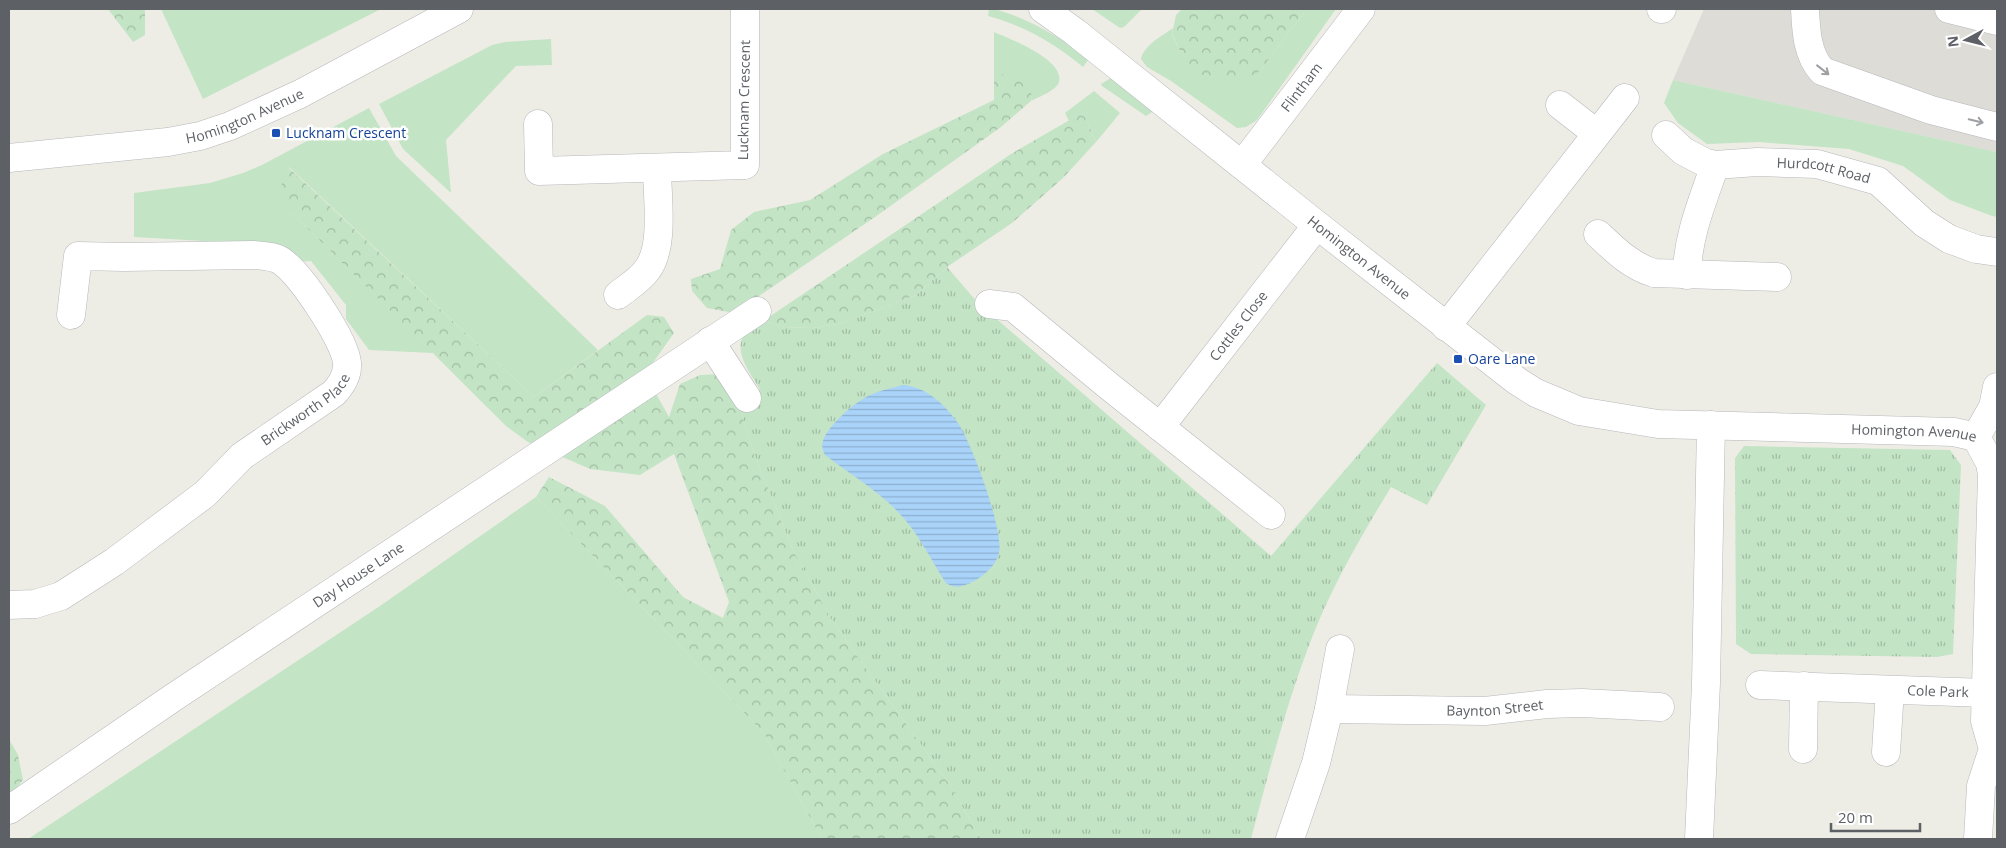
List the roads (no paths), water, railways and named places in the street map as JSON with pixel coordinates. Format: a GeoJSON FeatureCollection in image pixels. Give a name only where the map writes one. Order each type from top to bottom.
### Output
{"type":"FeatureCollection","features":[{"type":"Feature","properties":{"kind":"street","name":"Homington Avenue"},"geometry":{"type":"LineString","coordinates":[[9,158],[176,141],[200,136],[230,126],[300,94],[459,9]]}},
{"type":"Feature","properties":{"kind":"street","name":"Lucknam Crescent"},"geometry":{"type":"LineString","coordinates":[[538,124],[539,171],[745,165],[745,9]]}},
{"type":"Feature","properties":{"kind":"street","name":"Homington Avenue"},"geometry":{"type":"LineString","coordinates":[[1043,9],[1075,32],[1316,225],[1536,393],[1579,411],[1650,423],[1954,432],[1976,438],[1990,463],[1992,475],[1986,721],[1995,749],[1981,786],[1978,839]]}},
{"type":"Feature","properties":{"kind":"street","name":"Flintham"},"geometry":{"type":"LineString","coordinates":[[1242,165],[1361,9]]}},
{"type":"Feature","properties":{"kind":"street"},"geometry":{"type":"LineString","coordinates":[[1805,9],[1806,35],[1817,66],[1822,72],[1931,110],[1997,127]]}},
{"type":"Feature","properties":{"kind":"street"},"geometry":{"type":"LineString","coordinates":[[1810,47],[1814,23],[1820,9]]}},
{"type":"Feature","properties":{"kind":"street"},"geometry":{"type":"LineString","coordinates":[[1949,9],[1997,21]]}},
{"type":"Feature","properties":{"kind":"street"},"geometry":{"type":"LineString","coordinates":[[1446,326],[1625,98]]}},
{"type":"Feature","properties":{"kind":"street"},"geometry":{"type":"LineString","coordinates":[[1560,105],[1596,133]]}},
{"type":"Feature","properties":{"kind":"street","name":"Hurdcott Road"},"geometry":{"type":"LineString","coordinates":[[1666,135],[1697,159],[1715,165],[1757,162],[1817,164],[1853,172],[1878,181],[1924,223],[1949,239],[1976,249],[1997,252]]}},
{"type":"Feature","properties":{"kind":"street"},"geometry":{"type":"LineString","coordinates":[[1687,275],[1687,263],[1699,210],[1715,165]]}},
{"type":"Feature","properties":{"kind":"street"},"geometry":{"type":"LineString","coordinates":[[618,295],[647,271],[655,257],[658,239],[657,168]]}},
{"type":"Feature","properties":{"kind":"street","name":"Cottles Close"},"geometry":{"type":"LineString","coordinates":[[1160,427],[1316,225]]}},
{"type":"Feature","properties":{"kind":"street"},"geometry":{"type":"LineString","coordinates":[[1598,234],[1618,253],[1639,268],[1654,273],[1777,277]]}},
{"type":"Feature","properties":{"kind":"street","name":"Brickworth Place"},"geometry":{"type":"LineString","coordinates":[[9,605],[35,604],[61,596],[114,562],[205,494],[242,456],[334,393],[343,382],[346,374],[345,352],[340,340],[308,290],[284,263],[275,258],[254,255],[124,258],[78,256],[71,315]]}},
{"type":"Feature","properties":{"kind":"street"},"geometry":{"type":"LineString","coordinates":[[989,304],[1014,306],[1160,427],[1271,515]]}},
{"type":"Feature","properties":{"kind":"street","name":"Day House Lane"},"geometry":{"type":"LineString","coordinates":[[9,810],[174,697],[757,311]]}},
{"type":"Feature","properties":{"kind":"street"},"geometry":{"type":"LineString","coordinates":[[710,341],[747,398]]}},
{"type":"Feature","properties":{"kind":"street"},"geometry":{"type":"LineString","coordinates":[[1976,438],[1993,407],[1997,387]]}},
{"type":"Feature","properties":{"kind":"street"},"geometry":{"type":"LineString","coordinates":[[1698,839],[1706,664],[1711,425]]}},
{"type":"Feature","properties":{"kind":"street"},"geometry":{"type":"LineString","coordinates":[[1290,839],[1316,763],[1329,709],[1340,649]]}},
{"type":"Feature","properties":{"kind":"street","name":"Cole Park"},"geometry":{"type":"LineString","coordinates":[[1760,685],[1986,693]]}},
{"type":"Feature","properties":{"kind":"street"},"geometry":{"type":"LineString","coordinates":[[1803,749],[1804,686]]}},
{"type":"Feature","properties":{"kind":"street","name":"Cole Park"},"geometry":{"type":"LineString","coordinates":[[1886,752],[1890,690]]}},
{"type":"Feature","properties":{"kind":"street","name":"Baynton Street"},"geometry":{"type":"LineString","coordinates":[[1329,709],[1485,711],[1547,704],[1582,703],[1660,706]]}},
{"type":"Feature","properties":{"kind":"water"},"geometry":{"type":"Polygon","coordinates":[[[903,385],[912,386],[928,393],[958,423],[971,449],[992,507],[999,542],[998,557],[993,566],[978,579],[963,586],[957,587],[946,583],[918,537],[898,512],[872,489],[825,455],[822,447],[822,443],[830,428],[850,408],[870,395],[903,385]]]}},
{"type":"Feature","properties":{"kind":"place","name":"Lucknam Crescent"},"geometry":{"type":"Point","coordinates":[276,133]}},
{"type":"Feature","properties":{"kind":"place","name":"Oare Lane"},"geometry":{"type":"Point","coordinates":[1458,359]}}]}
